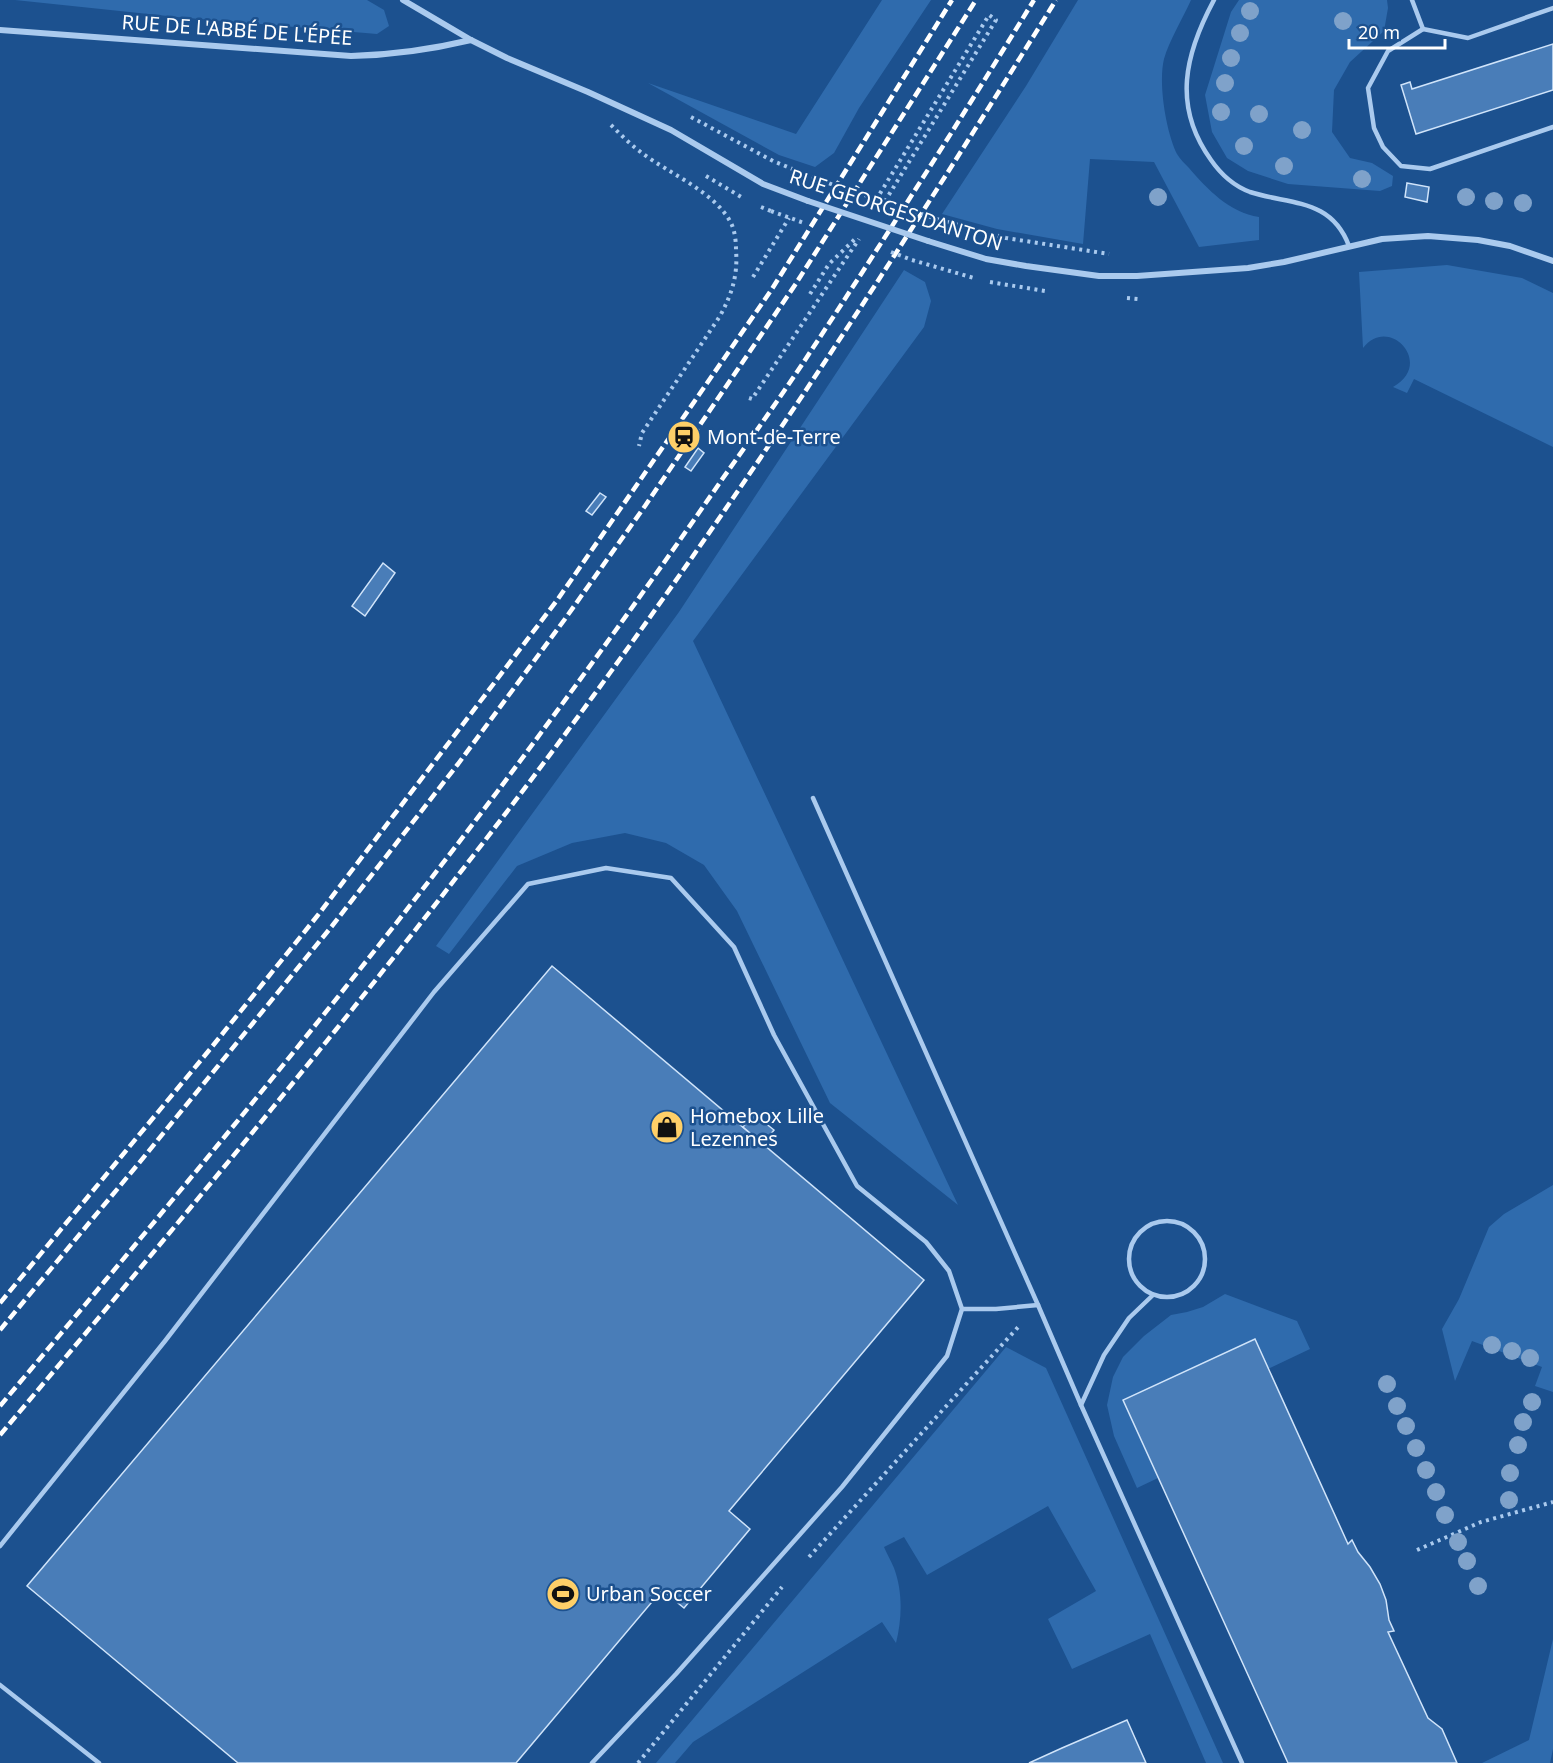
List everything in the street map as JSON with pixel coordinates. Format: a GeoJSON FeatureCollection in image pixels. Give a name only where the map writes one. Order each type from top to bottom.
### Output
{"type":"FeatureCollection","features":[{"type":"Feature","properties":{"kind":"street","name":"RUE GEORGES DANTON"},"geometry":{"type":"LineString","coordinates":[[403,0],[471,40],[507,58],[657,123],[762,184],[986,259],[1099,276],[1137,276],[1248,268],[1382,239],[1428,236],[1478,240],[1510,246],[1553,261]]}},
{"type":"Feature","properties":{"kind":"street","name":"RUE DE L'ABBÉ DE L'ÉPÉE"},"geometry":{"type":"LineString","coordinates":[[0,30],[351,56],[380,56],[415,52],[471,40]]}},
{"type":"Feature","properties":{"kind":"lane"},"geometry":{"type":"LineString","coordinates":[[1214,0],[1204,19],[1188,62],[1186,86],[1189,110],[1193,128],[1201,146],[1213,163],[1235,184],[1248,191],[1307,204],[1324,212],[1337,223],[1349,246]]}},
{"type":"Feature","properties":{"kind":"lane"},"geometry":{"type":"LineString","coordinates":[[1412,0],[1423,29]]}},
{"type":"Feature","properties":{"kind":"lane"},"geometry":{"type":"LineString","coordinates":[[1553,8],[1468,38],[1423,29],[1388,51],[1368,87],[1374,128],[1383,147],[1401,166],[1430,169],[1553,127]]}},
{"type":"Feature","properties":{"kind":"lane"},"geometry":{"type":"LineString","coordinates":[[813,798],[1242,1763]]}},
{"type":"Feature","properties":{"kind":"lane"},"geometry":{"type":"LineString","coordinates":[[0,1546],[165,1341],[434,992],[528,884],[606,868],[671,878],[734,947],[774,1035],[857,1186],[926,1242],[950,1271],[962,1309],[947,1356],[842,1487],[676,1674],[592,1763]]}},
{"type":"Feature","properties":{"kind":"lane"},"geometry":{"type":"LineString","coordinates":[[1155,1222],[1182,1223],[1199,1238],[1204,1249],[1203,1272],[1195,1285],[1183,1294],[1168,1297],[1153,1295],[1133,1277],[1129,1264],[1134,1238],[1143,1228],[1155,1222]]}},
{"type":"Feature","properties":{"kind":"lane"},"geometry":{"type":"LineString","coordinates":[[1081,1405],[1104,1355],[1129,1318],[1153,1295]]}},
{"type":"Feature","properties":{"kind":"lane"},"geometry":{"type":"LineString","coordinates":[[962,1309],[1038,1305]]}},
{"type":"Feature","properties":{"kind":"lane"},"geometry":{"type":"LineString","coordinates":[[0,1685],[99,1763]]}},
{"type":"Feature","properties":{"kind":"path"},"geometry":{"type":"LineString","coordinates":[[876,200],[989,15],[996,20],[876,215]]}},
{"type":"Feature","properties":{"kind":"path"},"geometry":{"type":"LineString","coordinates":[[627,132],[609,124],[642,153],[710,198],[724,211],[733,225],[737,261],[730,298],[642,433],[639,446]]}},
{"type":"Feature","properties":{"kind":"path"},"geometry":{"type":"LineString","coordinates":[[701,172],[746,199]]}},
{"type":"Feature","properties":{"kind":"path"},"geometry":{"type":"LineString","coordinates":[[822,181],[940,220],[1006,238],[1118,255]]}},
{"type":"Feature","properties":{"kind":"path"},"geometry":{"type":"LineString","coordinates":[[754,203],[771,212]]}},
{"type":"Feature","properties":{"kind":"path"},"geometry":{"type":"LineString","coordinates":[[753,277],[789,218]]}},
{"type":"Feature","properties":{"kind":"path"},"geometry":{"type":"LineString","coordinates":[[749,398],[752,399],[863,233]]}},
{"type":"Feature","properties":{"kind":"path"},"geometry":{"type":"LineString","coordinates":[[810,294],[830,264],[855,238]]}},
{"type":"Feature","properties":{"kind":"path"},"geometry":{"type":"LineString","coordinates":[[802,1564],[1038,1305]]}},
{"type":"Feature","properties":{"kind":"path"},"geometry":{"type":"LineString","coordinates":[[1417,1550],[1481,1522],[1553,1502]]}},
{"type":"Feature","properties":{"kind":"path"},"geometry":{"type":"LineString","coordinates":[[638,1763],[787,1581]]}},
{"type":"Feature","properties":{"kind":"shaded area"},"geometry":{"type":"Polygon","coordinates":[[[15,0],[367,0],[384,10],[389,26],[377,34],[15,0]]]}},
{"type":"Feature","properties":{"kind":"shaded area"},"geometry":{"type":"Polygon","coordinates":[[[882,0],[931,0],[859,108],[834,153],[815,167],[779,155],[648,83],[796,134],[882,0]]]}},
{"type":"Feature","properties":{"kind":"shaded area"},"geometry":{"type":"Polygon","coordinates":[[[1078,0],[1191,0],[1166,52],[1162,69],[1164,107],[1169,133],[1178,156],[1211,192],[1238,211],[1259,217],[1259,240],[1199,247],[1154,162],[1090,159],[1083,244],[997,229],[942,214],[1026,86],[1078,0]]]}},
{"type":"Feature","properties":{"kind":"shaded area"},"geometry":{"type":"Polygon","coordinates":[[[1239,0],[1387,0],[1384,31],[1350,62],[1334,90],[1332,132],[1350,158],[1372,163],[1393,176],[1392,186],[1380,191],[1288,184],[1248,171],[1227,158],[1212,132],[1205,95],[1231,12],[1239,0]]]}},
{"type":"Feature","properties":{"kind":"shaded area"},"geometry":{"type":"Polygon","coordinates":[[[1447,265],[1522,278],[1553,293],[1553,447],[1414,379],[1407,393],[1393,387],[1405,377],[1410,366],[1409,356],[1404,346],[1395,339],[1385,337],[1373,339],[1363,348],[1359,272],[1447,265]]]}},
{"type":"Feature","properties":{"kind":"shaded area"},"geometry":{"type":"Polygon","coordinates":[[[904,270],[925,282],[931,301],[924,327],[693,641],[958,1205],[830,1103],[737,911],[704,865],[666,843],[625,833],[572,843],[517,866],[449,954],[436,946],[679,612],[904,270]]]}},
{"type":"Feature","properties":{"kind":"shaded area"},"geometry":{"type":"Polygon","coordinates":[[[1553,1185],[1553,1392],[1535,1386],[1542,1367],[1472,1341],[1455,1381],[1442,1329],[1459,1299],[1489,1227],[1504,1214],[1553,1185]]]}},
{"type":"Feature","properties":{"kind":"shaded area"},"geometry":{"type":"Polygon","coordinates":[[[1225,1294],[1297,1321],[1310,1349],[1268,1369],[1123,1400],[1158,1478],[1137,1488],[1114,1436],[1107,1405],[1113,1377],[1123,1357],[1144,1336],[1171,1315],[1203,1307],[1225,1294]]]}},
{"type":"Feature","properties":{"kind":"shaded area"},"geometry":{"type":"Polygon","coordinates":[[[1006,1347],[1046,1368],[1223,1763],[1206,1763],[1150,1634],[1072,1669],[1048,1619],[1096,1591],[1048,1506],[927,1575],[904,1537],[884,1547],[897,1577],[900,1596],[896,1643],[882,1622],[693,1742],[675,1763],[656,1763],[1006,1347]]]}},
{"type":"Feature","properties":{"kind":"shaded area"},"geometry":{"type":"Polygon","coordinates":[[[1553,1639],[1553,1749],[1550,1763],[1482,1763],[1529,1740],[1553,1639]]]}},
{"type":"Feature","properties":{"kind":"building"},"geometry":{"type":"Polygon","coordinates":[[[1553,44],[1553,90],[1416,134],[1401,85],[1410,82],[1412,89],[1553,44]]]}},
{"type":"Feature","properties":{"kind":"building"},"geometry":{"type":"Polygon","coordinates":[[[1407,183],[1429,187],[1427,202],[1405,197],[1407,183]]]}},
{"type":"Feature","properties":{"kind":"building"},"geometry":{"type":"Polygon","coordinates":[[[698,448],[704,453],[691,471],[685,467],[698,448]]]}},
{"type":"Feature","properties":{"kind":"building"},"geometry":{"type":"Polygon","coordinates":[[[600,493],[606,497],[592,515],[586,511],[600,493]]]}},
{"type":"Feature","properties":{"kind":"building"},"geometry":{"type":"Polygon","coordinates":[[[383,563],[395,573],[365,616],[352,606],[383,563]]]}},
{"type":"Feature","properties":{"kind":"building"},"geometry":{"type":"Polygon","coordinates":[[[552,966],[924,1280],[729,1511],[750,1529],[684,1608],[662,1590],[516,1763],[238,1763],[27,1586],[552,966]]]}},
{"type":"Feature","properties":{"kind":"building"},"geometry":{"type":"Polygon","coordinates":[[[754,1114],[774,1130],[763,1144],[743,1127],[754,1114]]]}},
{"type":"Feature","properties":{"kind":"building"},"geometry":{"type":"Polygon","coordinates":[[[1255,1339],[1348,1544],[1352,1540],[1380,1584],[1394,1631],[1388,1632],[1428,1718],[1442,1729],[1457,1763],[1288,1763],[1123,1400],[1255,1339]]]}},
{"type":"Feature","properties":{"kind":"building"},"geometry":{"type":"Polygon","coordinates":[[[1127,1720],[1146,1763],[1029,1763],[1062,1748],[1127,1720]]]}},
{"type":"Feature","properties":{"kind":"railway"},"geometry":{"type":"LineString","coordinates":[[0,1303],[318,915],[558,599],[772,289],[952,0]]}},
{"type":"Feature","properties":{"kind":"railway"},"geometry":{"type":"LineString","coordinates":[[0,1330],[332,926],[458,764],[565,619],[645,506],[795,285],[976,0]]}},
{"type":"Feature","properties":{"kind":"railway"},"geometry":{"type":"LineString","coordinates":[[0,1406],[377,948],[555,714],[803,363],[1034,0]]}},
{"type":"Feature","properties":{"kind":"railway"},"geometry":{"type":"LineString","coordinates":[[0,1435],[322,1047],[509,809],[582,711],[792,411],[926,207],[1056,0]]}},
{"type":"Feature","properties":{"kind":"place","name":"Mont-de-Terre"},"geometry":{"type":"Point","coordinates":[684,437]}},
{"type":"Feature","properties":{"kind":"place","name":"Homebox Lille Lezennes"},"geometry":{"type":"Point","coordinates":[667,1127]}},
{"type":"Feature","properties":{"kind":"place","name":"Urban Soccer"},"geometry":{"type":"Point","coordinates":[563,1594]}}]}
